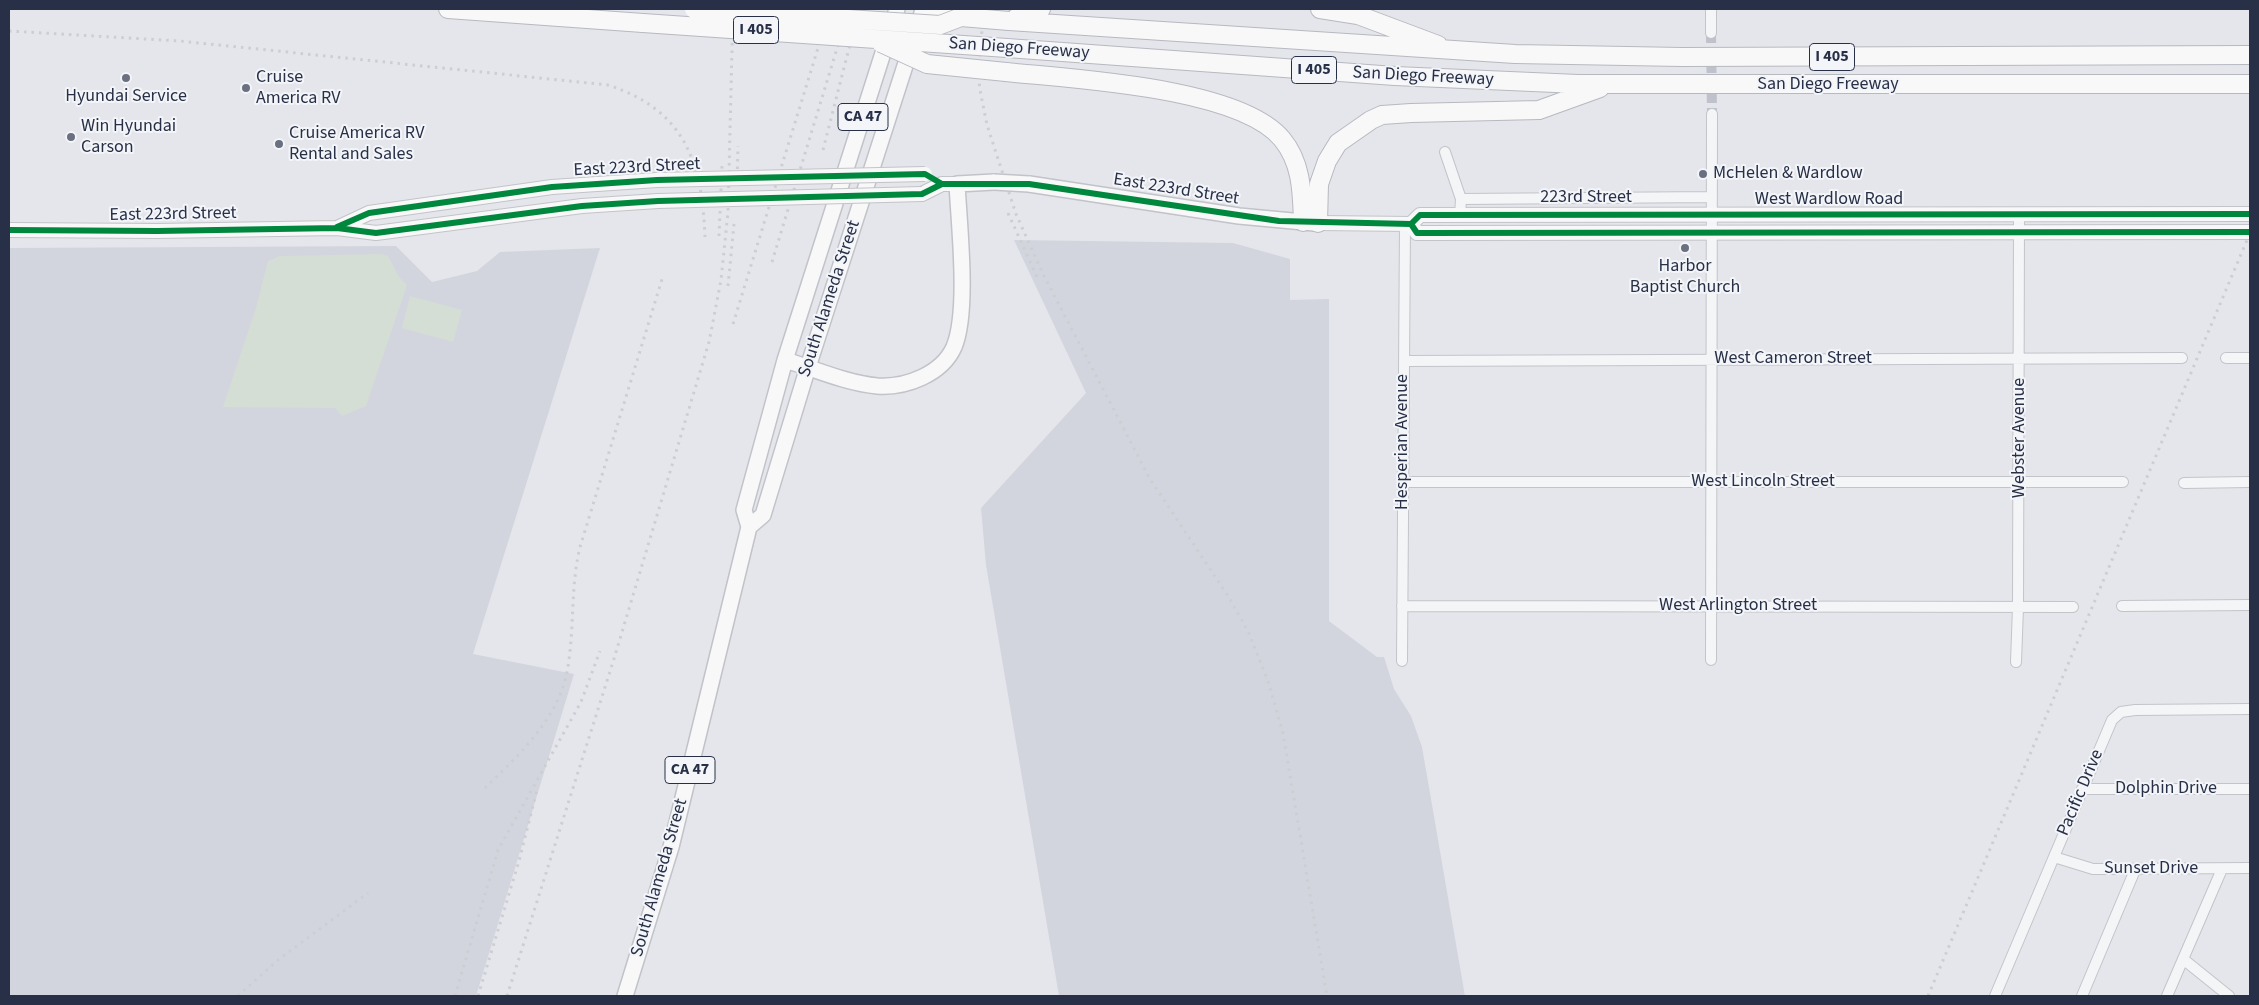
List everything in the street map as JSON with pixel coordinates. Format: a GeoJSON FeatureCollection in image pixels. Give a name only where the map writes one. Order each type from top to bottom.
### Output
{"type":"FeatureCollection","features":[{"type":"Feature","properties":{"kind":"highway","name":"San Diego Freeway"},"geometry":{"type":"LineString","coordinates":[[448,9],[644,17],[869,38],[1008,36],[1066,25],[1484,53],[1682,57],[2250,58]]}},
{"type":"Feature","properties":{"kind":"highway"},"geometry":{"type":"LineString","coordinates":[[594,9],[644,17],[1008,36],[1041,9]]}},
{"type":"Feature","properties":{"kind":"highway"},"geometry":{"type":"LineString","coordinates":[[694,9],[940,25],[961,17]]}},
{"type":"Feature","properties":{"kind":"highway","name":"San Diego Freeway"},"geometry":{"type":"LineString","coordinates":[[842,9],[961,17],[1051,52],[1404,76],[1610,85],[2249,82]]}},
{"type":"Feature","properties":{"kind":"highway"},"geometry":{"type":"LineString","coordinates":[[1320,9],[1358,15],[1455,51]]}},
{"type":"Feature","properties":{"kind":"highway"},"geometry":{"type":"LineString","coordinates":[[869,38],[926,64],[1156,90],[1198,99],[1249,115],[1274,131],[1294,158],[1311,222]]}},
{"type":"Feature","properties":{"kind":"highway"},"geometry":{"type":"LineString","coordinates":[[1578,84],[1606,73],[1880,75],[2249,82]]}},
{"type":"Feature","properties":{"kind":"highway"},"geometry":{"type":"LineString","coordinates":[[1311,222],[1319,184],[1327,161],[1338,143],[1371,120],[1382,115],[1404,113],[1540,110],[1610,85]]}},
{"type":"Feature","properties":{"kind":"main road","name":"South Alameda Street"},"geometry":{"type":"LineString","coordinates":[[625,996],[671,847],[749,526],[744,510],[785,360],[897,9]]}},
{"type":"Feature","properties":{"kind":"main road","name":"South Alameda Street"},"geometry":{"type":"LineString","coordinates":[[749,526],[763,515],[808,367],[924,9]]}},
{"type":"Feature","properties":{"kind":"main road","name":"East 223rd Street"},"geometry":{"type":"LineString","coordinates":[[337,228],[369,213],[552,187],[658,180],[925,174],[949,184]]}},
{"type":"Feature","properties":{"kind":"main road","name":"East 223rd Street"},"geometry":{"type":"LineString","coordinates":[[9,230],[157,231],[337,228],[376,233],[513,214],[658,201],[922,194],[949,184],[994,182],[1029,184],[1239,216],[1311,222],[1408,224]]}},
{"type":"Feature","properties":{"kind":"main road"},"geometry":{"type":"LineString","coordinates":[[785,360],[878,386],[919,380],[945,360],[953,347],[958,332],[962,302],[949,184]]}},
{"type":"Feature","properties":{"kind":"main road","name":"West Wardlow Road"},"geometry":{"type":"LineString","coordinates":[[2250,214],[1420,216],[1408,224],[1417,233],[2250,232]]}},
{"type":"Feature","properties":{"kind":"street"},"geometry":{"type":"LineString","coordinates":[[1711,9],[1711,34]]}},
{"type":"Feature","properties":{"kind":"street"},"geometry":{"type":"LineString","coordinates":[[1711,660],[1712,114]]}},
{"type":"Feature","properties":{"kind":"street"},"geometry":{"type":"LineString","coordinates":[[1445,152],[1461,198],[1460,216]]}},
{"type":"Feature","properties":{"kind":"street","name":"223rd Street"},"geometry":{"type":"LineString","coordinates":[[1461,198],[1712,197]]}},
{"type":"Feature","properties":{"kind":"street","name":"Webster Avenue"},"geometry":{"type":"LineString","coordinates":[[2016,662],[2020,358],[2019,214]]}},
{"type":"Feature","properties":{"kind":"street","name":"Hesperian Avenue"},"geometry":{"type":"LineString","coordinates":[[1402,661],[1404,361],[1408,224]]}},
{"type":"Feature","properties":{"kind":"street","name":"West Cameron Street"},"geometry":{"type":"LineString","coordinates":[[1404,361],[2182,358]]}},
{"type":"Feature","properties":{"kind":"street"},"geometry":{"type":"LineString","coordinates":[[2226,358],[2250,358]]}},
{"type":"Feature","properties":{"kind":"street","name":"West Lincoln Street"},"geometry":{"type":"LineString","coordinates":[[1403,482],[2123,482]]}},
{"type":"Feature","properties":{"kind":"street"},"geometry":{"type":"LineString","coordinates":[[2184,482],[2250,482]]}},
{"type":"Feature","properties":{"kind":"street","name":"West Arlington Street"},"geometry":{"type":"LineString","coordinates":[[1402,606],[2073,607]]}},
{"type":"Feature","properties":{"kind":"street"},"geometry":{"type":"LineString","coordinates":[[2122,606],[2250,606]]}},
{"type":"Feature","properties":{"kind":"street","name":"Pacific Drive"},"geometry":{"type":"LineString","coordinates":[[1995,996],[2112,720],[2121,712],[2135,710],[2250,709]]}},
{"type":"Feature","properties":{"kind":"street","name":"Dolphin Drive"},"geometry":{"type":"LineString","coordinates":[[2082,789],[2250,789]]}},
{"type":"Feature","properties":{"kind":"street","name":"Sunset Drive"},"geometry":{"type":"LineString","coordinates":[[2054,857],[2093,869],[2250,868]]}},
{"type":"Feature","properties":{"kind":"street"},"geometry":{"type":"LineString","coordinates":[[2168,996],[2222,869]]}},
{"type":"Feature","properties":{"kind":"street"},"geometry":{"type":"LineString","coordinates":[[2082,996],[2136,870]]}},
{"type":"Feature","properties":{"kind":"street"},"geometry":{"type":"LineString","coordinates":[[2183,960],[2229,996]]}},
{"type":"Feature","properties":{"kind":"shaded area"},"geometry":{"type":"Polygon","coordinates":[[[1014,240],[1233,243],[1290,259],[1290,300],[1329,299],[1329,621],[1377,657],[1384,657],[1394,689],[1411,716],[1422,747],[1465,996],[1059,996],[986,565],[981,508],[1086,393],[1014,240]]]}},
{"type":"Feature","properties":{"kind":"shaded area"},"geometry":{"type":"Polygon","coordinates":[[[396,246],[432,282],[477,271],[500,252],[600,248],[473,654],[574,674],[476,996],[9,996],[9,248],[396,246]]]}},
{"type":"Feature","properties":{"kind":"shaded area"},"geometry":{"type":"Polygon","coordinates":[[[381,254],[388,256],[399,277],[407,285],[366,406],[342,416],[335,408],[223,407],[256,308],[268,261],[280,256],[381,254]]]}},
{"type":"Feature","properties":{"kind":"shaded area"},"geometry":{"type":"Polygon","coordinates":[[[410,296],[462,310],[453,342],[402,328],[410,296]]]}},
{"type":"Feature","properties":{"kind":"tunnel"},"geometry":{"type":"LineString","coordinates":[[1711,33],[1712,114]]}},
{"type":"Feature","properties":{"kind":"railway"},"geometry":{"type":"LineString","coordinates":[[507,996],[613,662],[709,342],[721,280],[728,212],[733,9]]}},
{"type":"Feature","properties":{"kind":"railway"},"geometry":{"type":"LineString","coordinates":[[733,324],[830,9]]}},
{"type":"Feature","properties":{"kind":"railway"},"geometry":{"type":"LineString","coordinates":[[772,262],[849,9]]}},
{"type":"Feature","properties":{"kind":"railway"},"geometry":{"type":"LineString","coordinates":[[823,150],[859,9]]}},
{"type":"Feature","properties":{"kind":"railway"},"geometry":{"type":"LineString","coordinates":[[984,9],[978,72],[980,90],[987,125],[1016,214],[1043,274],[1150,479],[1228,596],[1248,631],[1268,681],[1283,733],[1327,996]]}},
{"type":"Feature","properties":{"kind":"railway"},"geometry":{"type":"LineString","coordinates":[[9,31],[180,41],[608,85],[634,96],[655,109],[672,124],[684,142],[693,163],[699,185],[705,237]]}},
{"type":"Feature","properties":{"kind":"railway"},"geometry":{"type":"LineString","coordinates":[[737,184],[738,146]]}},
{"type":"Feature","properties":{"kind":"railway"},"geometry":{"type":"LineString","coordinates":[[719,236],[722,166]]}},
{"type":"Feature","properties":{"kind":"railway"},"geometry":{"type":"LineString","coordinates":[[1008,213],[1037,277]]}},
{"type":"Feature","properties":{"kind":"railway"},"geometry":{"type":"LineString","coordinates":[[728,286],[734,224]]}},
{"type":"Feature","properties":{"kind":"railway"},"geometry":{"type":"LineString","coordinates":[[1928,996],[2250,233]]}},
{"type":"Feature","properties":{"kind":"railway"},"geometry":{"type":"LineString","coordinates":[[485,788],[535,736],[546,721],[562,689],[567,672],[571,641],[575,578],[580,547],[663,276]]}},
{"type":"Feature","properties":{"kind":"railway"},"geometry":{"type":"LineString","coordinates":[[455,996],[498,850],[581,702],[600,651]]}},
{"type":"Feature","properties":{"kind":"railway"},"geometry":{"type":"LineString","coordinates":[[478,996],[519,861],[537,790]]}},
{"type":"Feature","properties":{"kind":"railway"},"geometry":{"type":"LineString","coordinates":[[238,996],[278,960],[368,893]]}},
{"type":"Feature","properties":{"kind":"cycle path"},"geometry":{"type":"LineString","coordinates":[[337,227],[369,213],[552,187],[657,180],[925,174],[942,184]]}},
{"type":"Feature","properties":{"kind":"cycle path"},"geometry":{"type":"LineString","coordinates":[[9,230],[157,231],[337,228],[376,233],[582,206],[658,201],[922,194],[942,184],[1029,184],[1279,221],[1411,224],[1420,215],[2250,214]]}},
{"type":"Feature","properties":{"kind":"cycle path"},"geometry":{"type":"LineString","coordinates":[[1411,224],[1417,233],[2250,232]]}},
{"type":"Feature","properties":{"kind":"place","name":"Hyundai Service"},"geometry":{"type":"Point","coordinates":[126,78]}},
{"type":"Feature","properties":{"kind":"place","name":"Cruise America RV"},"geometry":{"type":"Point","coordinates":[246,88]}},
{"type":"Feature","properties":{"kind":"place","name":"Win Hyundai Carson"},"geometry":{"type":"Point","coordinates":[71,137]}},
{"type":"Feature","properties":{"kind":"place","name":"Cruise America RV Rental and Sales"},"geometry":{"type":"Point","coordinates":[279,144]}},
{"type":"Feature","properties":{"kind":"place","name":"McHelen & Wardlow"},"geometry":{"type":"Point","coordinates":[1703,174]}},
{"type":"Feature","properties":{"kind":"place","name":"Harbor Baptist Church"},"geometry":{"type":"Point","coordinates":[1685,248]}}]}
